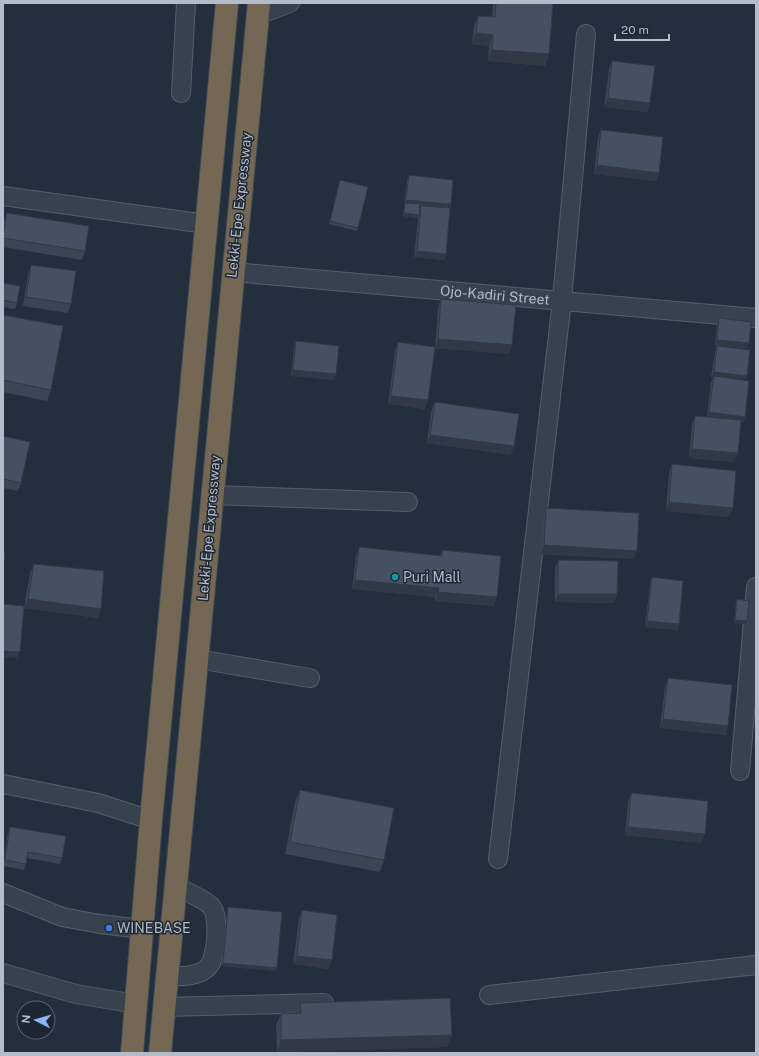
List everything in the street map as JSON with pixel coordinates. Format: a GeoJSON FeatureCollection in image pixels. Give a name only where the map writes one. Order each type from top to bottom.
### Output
{"type":"FeatureCollection","features":[{"type":"Feature","properties":{"kind":"highway"},"geometry":{"type":"LineString","coordinates":[[132,1053],[151,820],[227,3]]}},
{"type":"Feature","properties":{"kind":"highway","name":"Lekki-Epe Expressway"},"geometry":{"type":"LineString","coordinates":[[160,1053],[258,9]]}},
{"type":"Feature","properties":{"kind":"street"},"geometry":{"type":"LineString","coordinates":[[181,93],[186,3]]}},
{"type":"Feature","properties":{"kind":"street"},"geometry":{"type":"LineString","coordinates":[[258,9],[290,3]]}},
{"type":"Feature","properties":{"kind":"street"},"geometry":{"type":"LineString","coordinates":[[498,859],[562,300],[586,34]]}},
{"type":"Feature","properties":{"kind":"street"},"geometry":{"type":"LineString","coordinates":[[3,196],[206,224]]}},
{"type":"Feature","properties":{"kind":"street","name":"Ojo-Kadiri Street"},"geometry":{"type":"LineString","coordinates":[[233,272],[756,318]]}},
{"type":"Feature","properties":{"kind":"street"},"geometry":{"type":"LineString","coordinates":[[212,495],[408,502]]}},
{"type":"Feature","properties":{"kind":"street"},"geometry":{"type":"LineString","coordinates":[[740,771],[756,587]]}},
{"type":"Feature","properties":{"kind":"street"},"geometry":{"type":"LineString","coordinates":[[197,659],[310,678]]}},
{"type":"Feature","properties":{"kind":"street"},"geometry":{"type":"LineString","coordinates":[[3,784],[98,804],[151,820]]}},
{"type":"Feature","properties":{"kind":"street"},"geometry":{"type":"LineString","coordinates":[[167,977],[199,974],[208,968],[213,960],[217,929],[216,916],[211,906],[176,886]]}},
{"type":"Feature","properties":{"kind":"street"},"geometry":{"type":"LineString","coordinates":[[3,893],[62,917],[100,924],[142,929]]}},
{"type":"Feature","properties":{"kind":"street"},"geometry":{"type":"LineString","coordinates":[[489,995],[756,965]]}},
{"type":"Feature","properties":{"kind":"street"},"geometry":{"type":"LineString","coordinates":[[3,974],[76,994],[136,1004]]}},
{"type":"Feature","properties":{"kind":"street"},"geometry":{"type":"LineString","coordinates":[[165,1007],[339,1003]]}},
{"type":"Feature","properties":{"kind":"building"},"geometry":{"type":"Polygon","coordinates":[[[496,3],[553,3],[549,54],[492,50],[493,35],[476,33],[478,16],[495,17],[496,3]]]}},
{"type":"Feature","properties":{"kind":"building"},"geometry":{"type":"Polygon","coordinates":[[[612,61],[655,66],[650,103],[608,98],[612,61]]]}},
{"type":"Feature","properties":{"kind":"building"},"geometry":{"type":"Polygon","coordinates":[[[601,130],[663,137],[659,173],[597,165],[601,130]]]}},
{"type":"Feature","properties":{"kind":"building"},"geometry":{"type":"Polygon","coordinates":[[[409,175],[453,180],[451,204],[406,200],[409,175]]]}},
{"type":"Feature","properties":{"kind":"building"},"geometry":{"type":"Polygon","coordinates":[[[340,180],[368,187],[358,228],[330,221],[340,180]]]}},
{"type":"Feature","properties":{"kind":"building"},"geometry":{"type":"Polygon","coordinates":[[[405,203],[420,204],[419,215],[404,213],[405,203]]]}},
{"type":"Feature","properties":{"kind":"building"},"geometry":{"type":"Polygon","coordinates":[[[421,206],[450,208],[446,254],[417,251],[421,206]]]}},
{"type":"Feature","properties":{"kind":"building"},"geometry":{"type":"Polygon","coordinates":[[[7,213],[89,226],[85,251],[3,238],[7,213]]]}},
{"type":"Feature","properties":{"kind":"building"},"geometry":{"type":"Polygon","coordinates":[[[31,265],[76,271],[71,304],[26,297],[31,265]]]}},
{"type":"Feature","properties":{"kind":"building"},"geometry":{"type":"Polygon","coordinates":[[[3,283],[20,286],[17,303],[3,300],[3,283]]]}},
{"type":"Feature","properties":{"kind":"building"},"geometry":{"type":"Polygon","coordinates":[[[441,299],[516,305],[512,345],[438,339],[441,299]]]}},
{"type":"Feature","properties":{"kind":"building"},"geometry":{"type":"Polygon","coordinates":[[[3,315],[63,326],[51,390],[3,380],[3,315]]]}},
{"type":"Feature","properties":{"kind":"building"},"geometry":{"type":"Polygon","coordinates":[[[719,318],[751,322],[749,343],[717,340],[719,318]]]}},
{"type":"Feature","properties":{"kind":"building"},"geometry":{"type":"Polygon","coordinates":[[[296,341],[339,346],[336,374],[293,370],[296,341]]]}},
{"type":"Feature","properties":{"kind":"building"},"geometry":{"type":"Polygon","coordinates":[[[398,342],[435,347],[428,400],[391,396],[398,342]]]}},
{"type":"Feature","properties":{"kind":"building"},"geometry":{"type":"Polygon","coordinates":[[[717,346],[750,350],[747,376],[714,372],[717,346]]]}},
{"type":"Feature","properties":{"kind":"building"},"geometry":{"type":"Polygon","coordinates":[[[714,376],[749,381],[745,417],[709,412],[714,376]]]}},
{"type":"Feature","properties":{"kind":"building"},"geometry":{"type":"Polygon","coordinates":[[[435,402],[519,414],[514,446],[430,435],[435,402]]]}},
{"type":"Feature","properties":{"kind":"building"},"geometry":{"type":"Polygon","coordinates":[[[695,416],[741,420],[738,453],[692,449],[695,416]]]}},
{"type":"Feature","properties":{"kind":"building"},"geometry":{"type":"Polygon","coordinates":[[[3,436],[30,442],[21,483],[3,479],[3,436]]]}},
{"type":"Feature","properties":{"kind":"building"},"geometry":{"type":"Polygon","coordinates":[[[672,464],[736,471],[733,508],[669,502],[672,464]]]}},
{"type":"Feature","properties":{"kind":"building"},"geometry":{"type":"Polygon","coordinates":[[[546,508],[639,513],[637,551],[544,545],[546,508]]]}},
{"type":"Feature","properties":{"kind":"building"},"geometry":{"type":"Polygon","coordinates":[[[359,547],[442,556],[442,550],[501,556],[497,597],[438,592],[439,588],[355,580],[359,547]]]}},
{"type":"Feature","properties":{"kind":"building"},"geometry":{"type":"Polygon","coordinates":[[[3,552],[5,552],[3,567],[3,552]]]}},
{"type":"Feature","properties":{"kind":"building"},"geometry":{"type":"Polygon","coordinates":[[[558,560],[618,561],[617,594],[558,594],[558,560]]]}},
{"type":"Feature","properties":{"kind":"building"},"geometry":{"type":"Polygon","coordinates":[[[34,564],[104,571],[101,609],[28,599],[34,564]]]}},
{"type":"Feature","properties":{"kind":"building"},"geometry":{"type":"Polygon","coordinates":[[[652,577],[683,581],[679,624],[647,621],[652,577]]]}},
{"type":"Feature","properties":{"kind":"building"},"geometry":{"type":"Polygon","coordinates":[[[737,599],[749,601],[747,621],[735,620],[737,599]]]}},
{"type":"Feature","properties":{"kind":"building"},"geometry":{"type":"Polygon","coordinates":[[[3,604],[24,606],[20,652],[3,651],[3,604]]]}},
{"type":"Feature","properties":{"kind":"building"},"geometry":{"type":"Polygon","coordinates":[[[668,678],[732,685],[728,726],[663,719],[668,678]]]}},
{"type":"Feature","properties":{"kind":"building"},"geometry":{"type":"Polygon","coordinates":[[[300,790],[394,808],[384,860],[290,842],[300,790]]]}},
{"type":"Feature","properties":{"kind":"building"},"geometry":{"type":"Polygon","coordinates":[[[631,793],[708,801],[705,834],[628,827],[631,793]]]}},
{"type":"Feature","properties":{"kind":"building"},"geometry":{"type":"Polygon","coordinates":[[[10,827],[66,836],[62,858],[28,852],[26,864],[5,860],[10,827]]]}},
{"type":"Feature","properties":{"kind":"building"},"geometry":{"type":"Polygon","coordinates":[[[228,907],[282,912],[277,968],[223,963],[228,907]]]}},
{"type":"Feature","properties":{"kind":"building"},"geometry":{"type":"Polygon","coordinates":[[[302,910],[337,915],[332,960],[297,956],[302,910]]]}},
{"type":"Feature","properties":{"kind":"building"},"geometry":{"type":"Polygon","coordinates":[[[450,998],[452,1035],[281,1040],[281,1014],[301,1013],[300,1003],[450,998]]]}},
{"type":"Feature","properties":{"kind":"place","name":"Puri Mall"},"geometry":{"type":"Point","coordinates":[395,577]}},
{"type":"Feature","properties":{"kind":"place","name":"WINEBASE"},"geometry":{"type":"Point","coordinates":[109,928]}}]}
